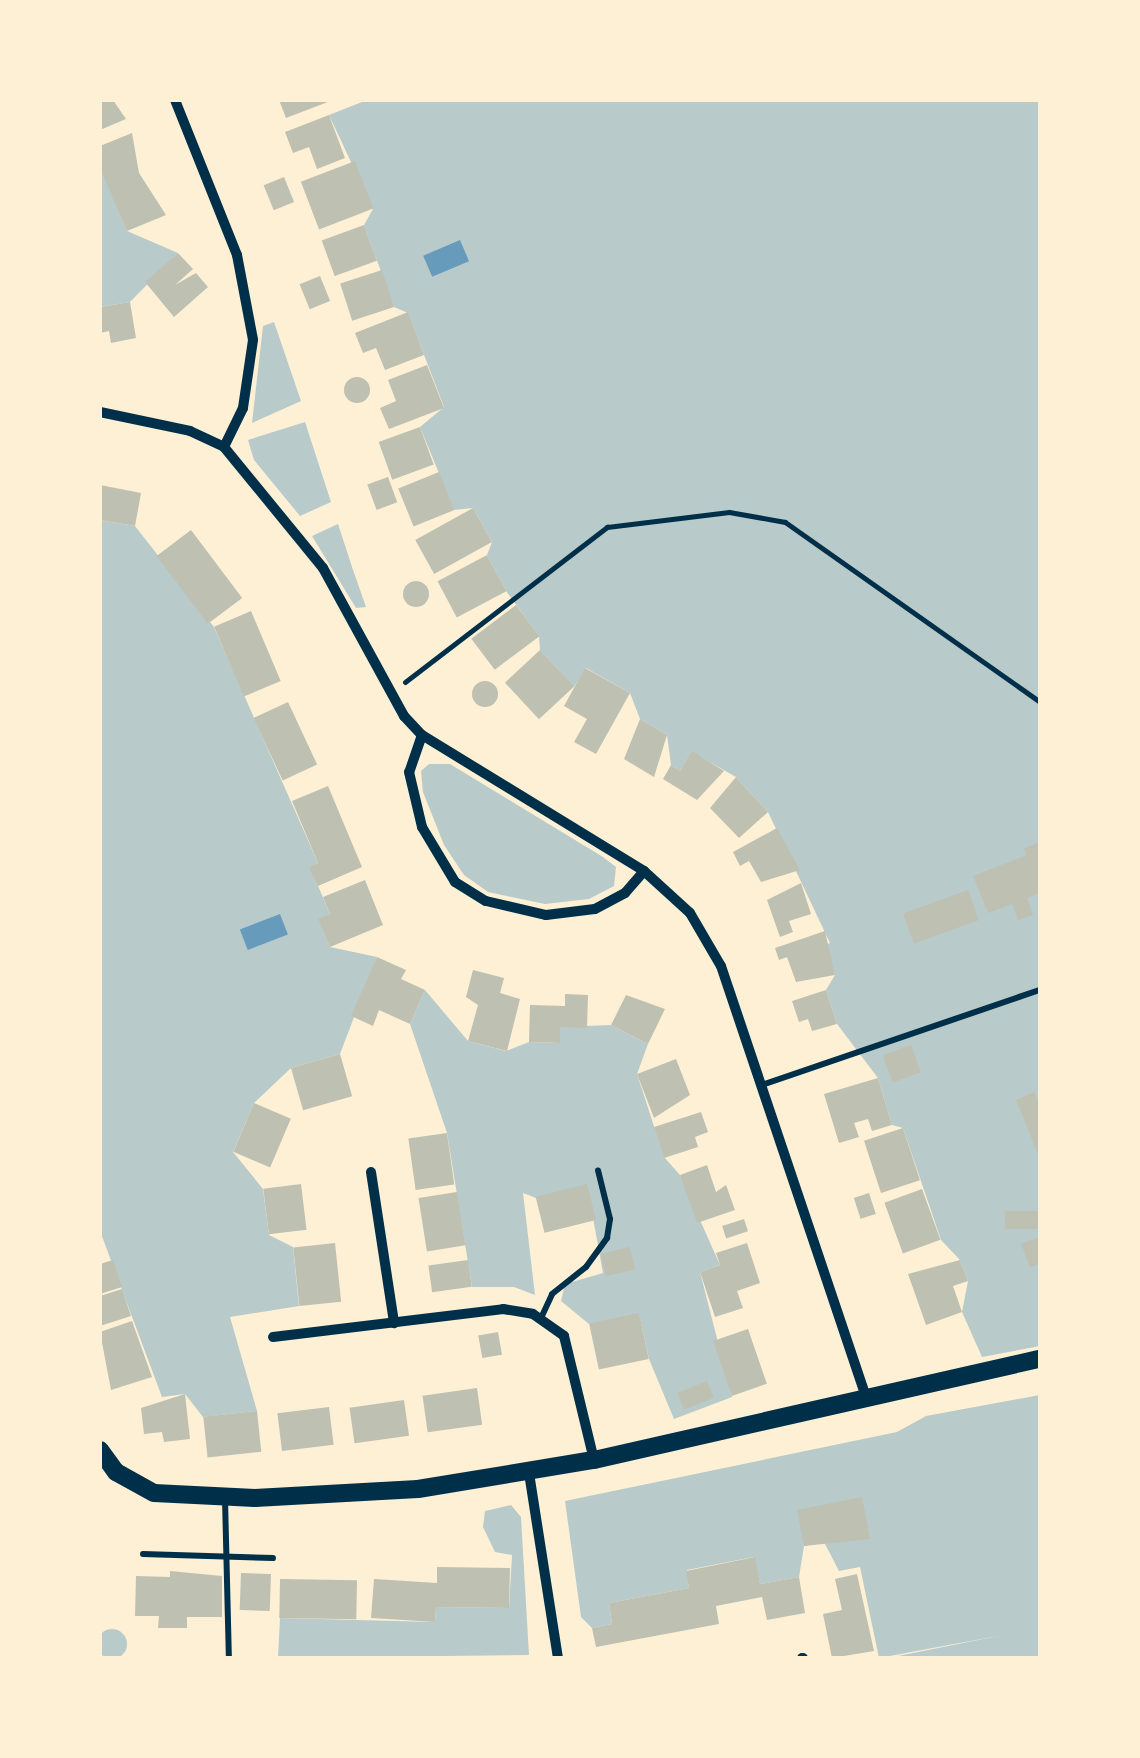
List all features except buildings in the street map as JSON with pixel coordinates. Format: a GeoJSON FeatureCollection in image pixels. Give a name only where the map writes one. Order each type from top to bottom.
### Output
{"type":"FeatureCollection","features":[{"type":"Feature","properties":{"kind":"street"},"geometry":{"type":"LineString","coordinates":[[175,100],[237,256],[254,340],[243,408],[224,447]]}},
{"type":"Feature","properties":{"kind":"street"},"geometry":{"type":"LineString","coordinates":[[100,412],[176,427],[224,447],[324,568],[390,691],[422,735],[644,871],[705,934],[866,1396]]}},
{"type":"Feature","properties":{"kind":"street"},"geometry":{"type":"LineString","coordinates":[[422,735],[409,772],[422,827],[455,882],[486,901],[546,915],[595,909],[625,893],[644,871]]}},
{"type":"Feature","properties":{"kind":"street"},"geometry":{"type":"LineString","coordinates":[[371,1172],[394,1322]]}},
{"type":"Feature","properties":{"kind":"street"},"geometry":{"type":"LineString","coordinates":[[273,1337],[503,1309],[541,1318],[564,1336],[574,1361],[594,1460]]}},
{"type":"Feature","properties":{"kind":"street"},"geometry":{"type":"LineString","coordinates":[[100,1450],[116,1472],[154,1493],[225,1497],[418,1489],[529,1474],[1040,1359]]}},
{"type":"Feature","properties":{"kind":"street"},"geometry":{"type":"LineString","coordinates":[[529,1474],[558,1658]]}},
{"type":"Feature","properties":{"kind":"lane"},"geometry":{"type":"LineString","coordinates":[[760,1086],[1040,990]]}},
{"type":"Feature","properties":{"kind":"lane"},"geometry":{"type":"LineString","coordinates":[[541,1318],[552,1294],[586,1268],[607,1238],[610,1219],[598,1170]]}},
{"type":"Feature","properties":{"kind":"lane"},"geometry":{"type":"LineString","coordinates":[[225,1497],[229,1658]]}},
{"type":"Feature","properties":{"kind":"lane"},"geometry":{"type":"LineString","coordinates":[[142,1554],[273,1558]]}},
{"type":"Feature","properties":{"kind":"path"},"geometry":{"type":"LineString","coordinates":[[390,691],[607,527],[729,512],[785,522],[1040,702]]}},
{"type":"Feature","properties":{"kind":"shaded area"},"geometry":{"type":"Polygon","coordinates":[[[367,100],[1040,100],[1040,1346],[982,1357],[962,1312],[968,1281],[960,1260],[941,1240],[903,1128],[892,1125],[878,1078],[837,1024],[826,990],[835,975],[824,946],[830,943],[768,812],[736,777],[692,752],[680,771],[671,765],[667,735],[640,719],[630,693],[586,668],[574,687],[540,650],[539,636],[506,591],[487,555],[492,542],[473,508],[454,510],[420,427],[444,407],[408,313],[394,307],[364,225],[373,209],[329,115],[367,100]]]}},
{"type":"Feature","properties":{"kind":"shaded area"},"geometry":{"type":"Polygon","coordinates":[[[102,167],[127,231],[178,253],[130,302],[100,307],[102,167]]]}},
{"type":"Feature","properties":{"kind":"shaded area"},"geometry":{"type":"Polygon","coordinates":[[[274,322],[301,401],[252,423],[263,326],[274,322]]]}},
{"type":"Feature","properties":{"kind":"shaded area"},"geometry":{"type":"Polygon","coordinates":[[[305,422],[331,502],[300,516],[254,460],[248,440],[305,422]]]}},
{"type":"Feature","properties":{"kind":"shaded area"},"geometry":{"type":"Polygon","coordinates":[[[100,520],[135,526],[214,627],[318,863],[310,867],[330,914],[319,920],[330,947],[377,957],[340,1054],[291,1068],[254,1103],[233,1152],[263,1189],[269,1235],[293,1247],[299,1306],[230,1317],[257,1411],[203,1417],[185,1394],[162,1397],[100,1231],[100,520]]]}},
{"type":"Feature","properties":{"kind":"shaded area"},"geometry":{"type":"Polygon","coordinates":[[[338,524],[366,607],[356,608],[312,536],[338,524]]]}},
{"type":"Feature","properties":{"kind":"shaded area"},"geometry":{"type":"Polygon","coordinates":[[[429,764],[450,764],[603,857],[616,867],[614,886],[589,899],[545,904],[488,892],[464,875],[444,845],[423,792],[421,771],[429,764]]]}},
{"type":"Feature","properties":{"kind":"shaded area"},"geometry":{"type":"Polygon","coordinates":[[[425,990],[468,1041],[506,1051],[529,1042],[559,1043],[560,1027],[611,1025],[648,1044],[637,1074],[664,1157],[680,1175],[720,1265],[700,1272],[732,1397],[674,1419],[649,1359],[639,1314],[589,1324],[561,1301],[565,1284],[603,1273],[587,1185],[536,1198],[523,1193],[535,1295],[514,1287],[472,1287],[447,1133],[410,1024],[425,990]]]}},
{"type":"Feature","properties":{"kind":"shaded area"},"geometry":{"type":"Polygon","coordinates":[[[1040,1395],[1040,1658],[888,1658],[1003,1635],[879,1658],[860,1567],[839,1571],[824,1542],[804,1546],[799,1577],[760,1584],[754,1557],[687,1570],[689,1588],[609,1603],[612,1624],[592,1628],[581,1617],[565,1501],[897,1432],[926,1416],[1040,1395]]]}},
{"type":"Feature","properties":{"kind":"shaded area"},"geometry":{"type":"Polygon","coordinates":[[[511,1505],[521,1517],[529,1655],[278,1658],[280,1618],[435,1622],[436,1607],[509,1608],[512,1555],[495,1552],[483,1527],[485,1511],[511,1505]]]}},
{"type":"Feature","properties":{"kind":"shaded area"},"geometry":{"type":"Polygon","coordinates":[[[112,1629],[123,1633],[127,1644],[123,1655],[112,1659],[101,1655],[97,1644],[101,1633],[112,1629]]]}},
{"type":"Feature","properties":{"kind":"water"},"geometry":{"type":"Polygon","coordinates":[[[460,240],[469,261],[432,277],[423,256],[460,240]]]}},
{"type":"Feature","properties":{"kind":"water"},"geometry":{"type":"Polygon","coordinates":[[[280,914],[288,935],[248,950],[240,929],[280,914]]]}}]}
